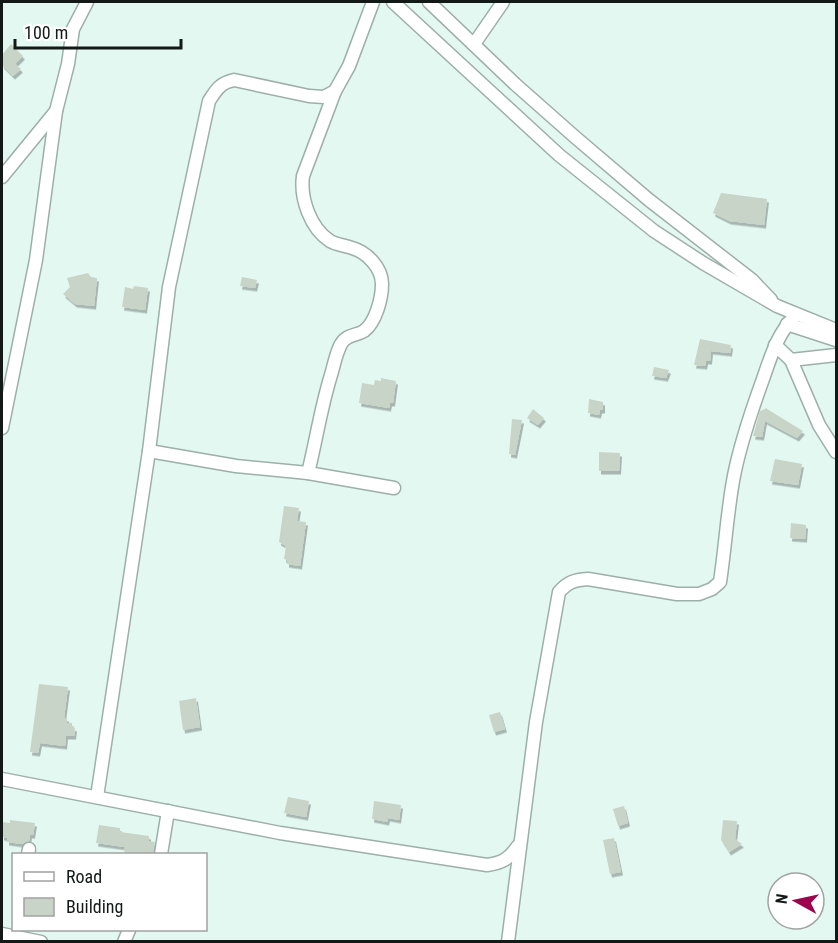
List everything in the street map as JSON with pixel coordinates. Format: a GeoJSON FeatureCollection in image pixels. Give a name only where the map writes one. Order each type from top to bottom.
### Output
{"type":"FeatureCollection","features":[{"type":"Feature","properties":{"kind":"street"},"geometry":{"type":"LineString","coordinates":[[2,428],[36,260],[56,111],[74,29],[87,2]]}},
{"type":"Feature","properties":{"kind":"street"},"geometry":{"type":"LineString","coordinates":[[308,473],[325,396],[342,343],[351,335],[364,331],[373,319],[382,283],[379,269],[369,258],[354,248],[338,245],[327,239],[312,219],[304,202],[302,185],[303,176],[335,92],[350,66],[373,2]]}},
{"type":"Feature","properties":{"kind":"street"},"geometry":{"type":"LineString","coordinates":[[393,2],[558,155],[654,231],[703,263],[777,306],[837,330]]}},
{"type":"Feature","properties":{"kind":"street"},"geometry":{"type":"LineString","coordinates":[[429,2],[575,137],[656,206],[752,280],[777,306]]}},
{"type":"Feature","properties":{"kind":"street"},"geometry":{"type":"LineString","coordinates":[[474,44],[503,2]]}},
{"type":"Feature","properties":{"kind":"street"},"geometry":{"type":"LineString","coordinates":[[97,796],[149,451],[169,287],[209,101],[224,82],[234,80],[309,96],[324,97],[335,92]]}},
{"type":"Feature","properties":{"kind":"street"},"geometry":{"type":"LineString","coordinates":[[2,177],[56,111]]}},
{"type":"Feature","properties":{"kind":"street"},"geometry":{"type":"LineString","coordinates":[[508,942],[536,722],[560,592],[567,583],[588,579],[677,594],[699,594],[712,589],[720,582],[733,479],[743,441],[775,345],[787,324],[796,315]]}},
{"type":"Feature","properties":{"kind":"street"},"geometry":{"type":"LineString","coordinates":[[787,324],[837,340]]}},
{"type":"Feature","properties":{"kind":"street"},"geometry":{"type":"LineString","coordinates":[[775,345],[791,360],[819,425],[836,452]]}},
{"type":"Feature","properties":{"kind":"street"},"geometry":{"type":"LineString","coordinates":[[791,360],[837,355]]}},
{"type":"Feature","properties":{"kind":"street"},"geometry":{"type":"LineString","coordinates":[[149,451],[236,466],[308,473],[394,488]]}},
{"type":"Feature","properties":{"kind":"street"},"geometry":{"type":"LineString","coordinates":[[2,779],[280,833],[487,865],[502,863],[510,858],[519,845]]}},
{"type":"Feature","properties":{"kind":"street"},"geometry":{"type":"LineString","coordinates":[[161,853],[168,811]]}},
{"type":"Feature","properties":{"kind":"street"},"geometry":{"type":"LineString","coordinates":[[2,934],[17,933],[41,942]]}},
{"type":"Feature","properties":{"kind":"building"},"geometry":{"type":"Polygon","coordinates":[[[11,44],[23,56],[15,64],[21,69],[13,76],[2,65],[2,55],[11,44]]]}},
{"type":"Feature","properties":{"kind":"building"},"geometry":{"type":"Polygon","coordinates":[[[721,193],[767,199],[764,225],[729,221],[713,213],[721,193]]]}},
{"type":"Feature","properties":{"kind":"building"},"geometry":{"type":"Polygon","coordinates":[[[88,273],[91,277],[97,278],[94,306],[75,304],[63,294],[70,287],[67,278],[88,273]]]}},
{"type":"Feature","properties":{"kind":"building"},"geometry":{"type":"Polygon","coordinates":[[[242,277],[257,280],[255,288],[240,286],[242,277]]]}},
{"type":"Feature","properties":{"kind":"building"},"geometry":{"type":"Polygon","coordinates":[[[134,286],[148,288],[145,310],[122,307],[125,287],[133,289],[134,286]]]}},
{"type":"Feature","properties":{"kind":"building"},"geometry":{"type":"Polygon","coordinates":[[[700,339],[731,345],[730,353],[711,351],[710,361],[706,361],[705,366],[694,365],[700,339]]]}},
{"type":"Feature","properties":{"kind":"building"},"geometry":{"type":"Polygon","coordinates":[[[654,367],[669,370],[666,378],[652,376],[654,367]]]}},
{"type":"Feature","properties":{"kind":"building"},"geometry":{"type":"Polygon","coordinates":[[[381,378],[396,381],[393,403],[390,403],[389,408],[359,403],[362,383],[374,385],[375,380],[381,381],[381,378]]]}},
{"type":"Feature","properties":{"kind":"building"},"geometry":{"type":"Polygon","coordinates":[[[589,399],[603,402],[603,410],[600,410],[599,415],[588,413],[589,399]]]}},
{"type":"Feature","properties":{"kind":"building"},"geometry":{"type":"Polygon","coordinates":[[[767,408],[803,431],[797,438],[765,421],[762,437],[753,436],[760,411],[767,408]]]}},
{"type":"Feature","properties":{"kind":"building"},"geometry":{"type":"Polygon","coordinates":[[[533,409],[544,418],[538,425],[527,418],[533,409]]]}},
{"type":"Feature","properties":{"kind":"building"},"geometry":{"type":"Polygon","coordinates":[[[512,419],[522,420],[515,455],[509,454],[512,419]]]}},
{"type":"Feature","properties":{"kind":"building"},"geometry":{"type":"Polygon","coordinates":[[[599,452],[620,453],[619,471],[599,471],[599,452]]]}},
{"type":"Feature","properties":{"kind":"building"},"geometry":{"type":"Polygon","coordinates":[[[775,459],[802,464],[798,485],[770,481],[775,459]]]}},
{"type":"Feature","properties":{"kind":"building"},"geometry":{"type":"Polygon","coordinates":[[[284,506],[299,508],[297,521],[306,522],[300,566],[287,564],[287,560],[284,559],[286,546],[279,542],[284,506]]]}},
{"type":"Feature","properties":{"kind":"building"},"geometry":{"type":"Polygon","coordinates":[[[791,523],[806,525],[805,539],[790,538],[791,523]]]}},
{"type":"Feature","properties":{"kind":"building"},"geometry":{"type":"Polygon","coordinates":[[[39,684],[68,687],[64,718],[67,718],[67,723],[72,723],[72,727],[75,728],[74,736],[66,736],[65,746],[40,743],[38,753],[30,752],[39,684]]]}},
{"type":"Feature","properties":{"kind":"building"},"geometry":{"type":"Polygon","coordinates":[[[196,698],[200,727],[183,730],[179,701],[196,698]]]}},
{"type":"Feature","properties":{"kind":"building"},"geometry":{"type":"Polygon","coordinates":[[[500,712],[505,729],[494,732],[489,715],[500,712]]]}},
{"type":"Feature","properties":{"kind":"building"},"geometry":{"type":"Polygon","coordinates":[[[288,797],[309,801],[306,817],[284,813],[288,797]]]}},
{"type":"Feature","properties":{"kind":"building"},"geometry":{"type":"Polygon","coordinates":[[[374,801],[401,805],[399,820],[388,818],[387,822],[372,819],[374,801]]]}},
{"type":"Feature","properties":{"kind":"building"},"geometry":{"type":"Polygon","coordinates":[[[624,806],[628,823],[618,826],[613,809],[624,806]]]}},
{"type":"Feature","properties":{"kind":"building"},"geometry":{"type":"Polygon","coordinates":[[[10,820],[35,823],[33,835],[30,835],[29,841],[22,844],[7,842],[7,838],[2,837],[2,822],[10,823],[10,820]]]}},
{"type":"Feature","properties":{"kind":"building"},"geometry":{"type":"Polygon","coordinates":[[[723,820],[737,821],[735,839],[742,844],[729,852],[721,840],[723,820]]]}},
{"type":"Feature","properties":{"kind":"building"},"geometry":{"type":"Polygon","coordinates":[[[99,825],[120,828],[120,832],[149,836],[149,841],[155,842],[153,853],[124,853],[125,847],[96,843],[99,825]]]}},
{"type":"Feature","properties":{"kind":"building"},"geometry":{"type":"Polygon","coordinates":[[[614,838],[621,872],[610,874],[603,840],[614,838]]]}}]}
